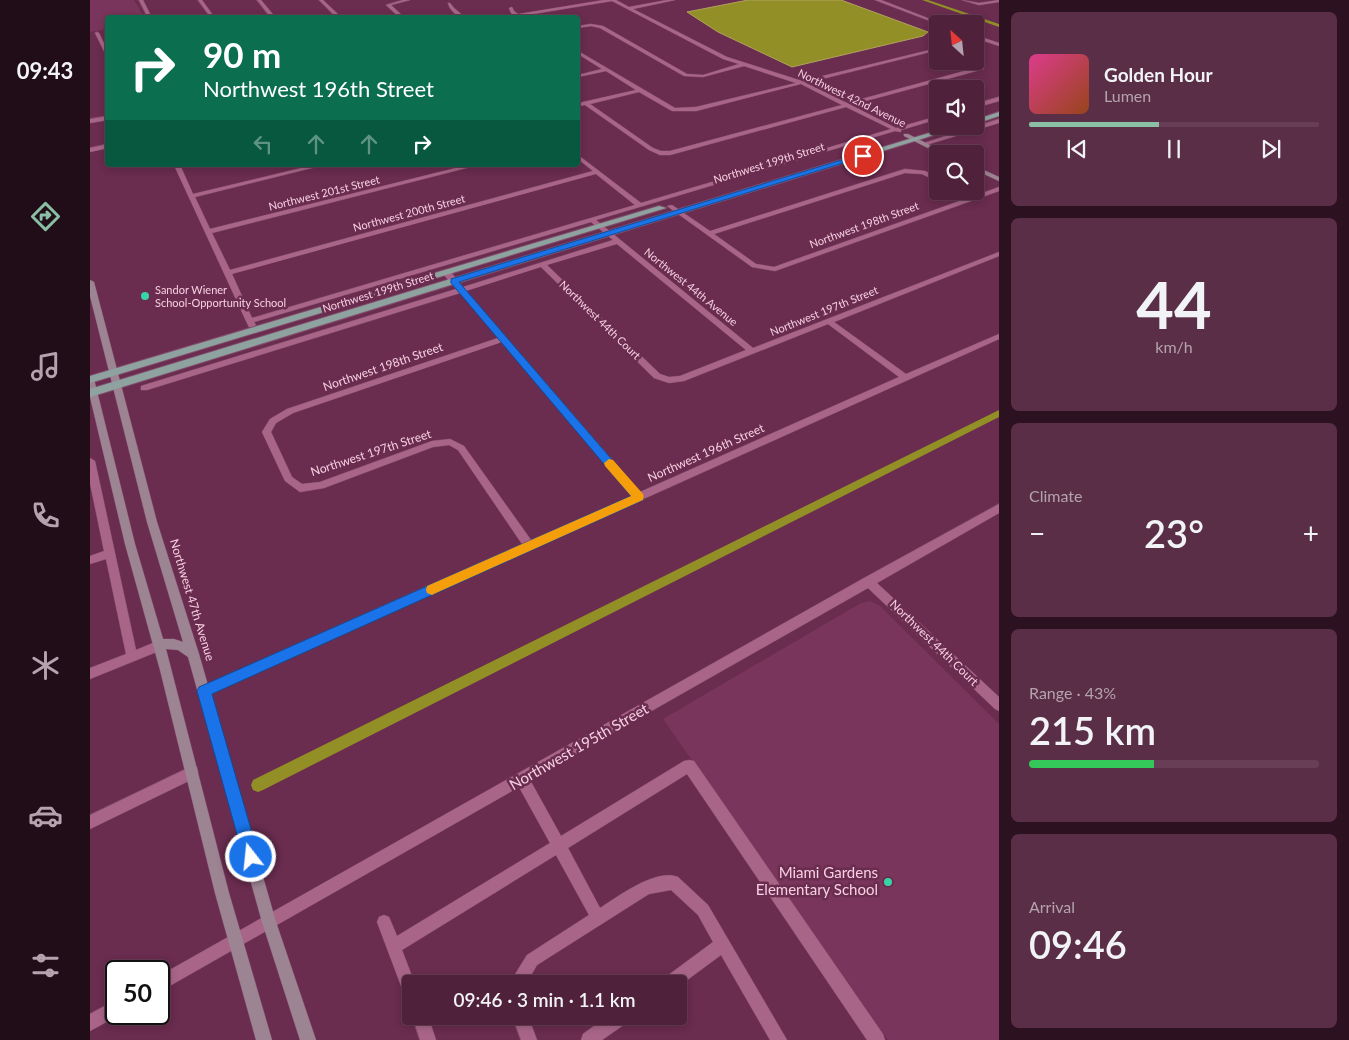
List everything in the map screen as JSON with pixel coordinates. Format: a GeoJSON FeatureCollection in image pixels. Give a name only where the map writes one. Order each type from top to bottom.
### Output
{"type":"FeatureCollection","features":[{"type":"Feature","properties":{"kind":"main road"},"geometry":{"type":"LineString","coordinates":[[984,111],[999,107]]}},
{"type":"Feature","properties":{"kind":"main road"},"geometry":{"type":"LineString","coordinates":[[984,119],[999,114]]}},
{"type":"Feature","properties":{"kind":"main road","name":"Northwest 199th Street"},"geometry":{"type":"LineString","coordinates":[[90,380],[113,374],[252,326],[447,273],[929,128]]}},
{"type":"Feature","properties":{"kind":"main road","name":"Northwest 42nd Avenue"},"geometry":{"type":"LineString","coordinates":[[906,135],[929,146]]}},
{"type":"Feature","properties":{"kind":"main road","name":"Northwest 199th Street"},"geometry":{"type":"LineString","coordinates":[[92,393],[932,135]]}},
{"type":"Feature","properties":{"kind":"main road"},"geometry":{"type":"LineString","coordinates":[[984,172],[999,179]]}},
{"type":"Feature","properties":{"kind":"main road","name":"Northwest 47th Avenue"},"geometry":{"type":"LineString","coordinates":[[90,282],[152,522],[194,654],[269,922],[308,1040]]}},
{"type":"Feature","properties":{"kind":"main road"},"geometry":{"type":"LineString","coordinates":[[90,380],[130,544],[160,645],[235,942],[264,1040]]}},
{"type":"Feature","properties":{"kind":"main road"},"geometry":{"type":"LineString","coordinates":[[160,645],[176,643],[194,654]]}},
{"type":"Feature","properties":{"kind":"street"},"geometry":{"type":"LineString","coordinates":[[141,0],[148,15]]}},
{"type":"Feature","properties":{"kind":"street"},"geometry":{"type":"LineString","coordinates":[[200,0],[211,15]]}},
{"type":"Feature","properties":{"kind":"street"},"geometry":{"type":"LineString","coordinates":[[259,0],[272,15]]}},
{"type":"Feature","properties":{"kind":"street"},"geometry":{"type":"LineString","coordinates":[[321,0],[337,15]]}},
{"type":"Feature","properties":{"kind":"street"},"geometry":{"type":"LineString","coordinates":[[400,15],[388,5],[408,0]]}},
{"type":"Feature","properties":{"kind":"street"},"geometry":{"type":"LineString","coordinates":[[526,15],[612,0]]}},
{"type":"Feature","properties":{"kind":"street","name":"Northwest 42nd Avenue"},"geometry":{"type":"LineString","coordinates":[[612,0],[742,65],[802,83],[906,135]]}},
{"type":"Feature","properties":{"kind":"street"},"geometry":{"type":"LineString","coordinates":[[630,8],[673,0]]}},
{"type":"Feature","properties":{"kind":"street"},"geometry":{"type":"LineString","coordinates":[[877,0],[929,20]]}},
{"type":"Feature","properties":{"kind":"street"},"geometry":{"type":"LineString","coordinates":[[964,0],[979,4],[999,0]]}},
{"type":"Feature","properties":{"kind":"street"},"geometry":{"type":"LineString","coordinates":[[449,4],[460,15]]}},
{"type":"Feature","properties":{"kind":"street"},"geometry":{"type":"LineString","coordinates":[[511,8],[512,12],[518,15]]}},
{"type":"Feature","properties":{"kind":"street"},"geometry":{"type":"LineString","coordinates":[[580,27],[591,25],[601,27],[686,75],[703,76],[742,65]]}},
{"type":"Feature","properties":{"kind":"street"},"geometry":{"type":"LineString","coordinates":[[90,34],[99,32],[105,49]]}},
{"type":"Feature","properties":{"kind":"street"},"geometry":{"type":"LineString","coordinates":[[984,40],[999,45]]}},
{"type":"Feature","properties":{"kind":"street"},"geometry":{"type":"LineString","coordinates":[[580,53],[639,91],[674,110],[696,109],[929,51]]}},
{"type":"Feature","properties":{"kind":"street"},"geometry":{"type":"LineString","coordinates":[[580,76],[606,70]]}},
{"type":"Feature","properties":{"kind":"street"},"geometry":{"type":"LineString","coordinates":[[585,103],[651,149],[660,153],[670,153],[975,70]]}},
{"type":"Feature","properties":{"kind":"street"},"geometry":{"type":"LineString","coordinates":[[580,104],[639,91]]}},
{"type":"Feature","properties":{"kind":"street"},"geometry":{"type":"LineString","coordinates":[[984,103],[999,99]]}},
{"type":"Feature","properties":{"kind":"street"},"geometry":{"type":"LineString","coordinates":[[90,121],[105,118]]}},
{"type":"Feature","properties":{"kind":"street"},"geometry":{"type":"LineString","coordinates":[[178,167],[252,326],[592,219],[929,120]]}},
{"type":"Feature","properties":{"kind":"street"},"geometry":{"type":"LineString","coordinates":[[924,144],[999,121]]}},
{"type":"Feature","properties":{"kind":"street"},"geometry":{"type":"LineString","coordinates":[[90,150],[105,147]]}},
{"type":"Feature","properties":{"kind":"street"},"geometry":{"type":"LineString","coordinates":[[580,159],[639,205]]}},
{"type":"Feature","properties":{"kind":"street"},"geometry":{"type":"LineString","coordinates":[[191,196],[313,167]]}},
{"type":"Feature","properties":{"kind":"street","name":"Northwest 201st Street"},"geometry":{"type":"LineString","coordinates":[[208,232],[467,167]]}},
{"type":"Feature","properties":{"kind":"street"},"geometry":{"type":"LineString","coordinates":[[670,206],[709,234],[905,170],[914,170],[929,176]]}},
{"type":"Feature","properties":{"kind":"street","name":"Northwest 200th Street"},"geometry":{"type":"LineString","coordinates":[[227,273],[597,172]]}},
{"type":"Feature","properties":{"kind":"street","name":"Northwest 198th Street"},"geometry":{"type":"LineString","coordinates":[[984,194],[999,189]]}},
{"type":"Feature","properties":{"kind":"street","name":"Northwest 198th Street"},"geometry":{"type":"LineString","coordinates":[[709,234],[754,266],[764,269],[775,269],[967,200]]}},
{"type":"Feature","properties":{"kind":"street","name":"Northwest 44th Avenue"},"geometry":{"type":"LineString","coordinates":[[592,219],[753,352]]}},
{"type":"Feature","properties":{"kind":"street"},"geometry":{"type":"LineString","coordinates":[[144,388],[618,242]]}},
{"type":"Feature","properties":{"kind":"street","name":"Northwest 197th Street"},"geometry":{"type":"LineString","coordinates":[[657,376],[669,380],[680,379],[830,322],[999,254]]}},
{"type":"Feature","properties":{"kind":"street","name":"Northwest 44th Court"},"geometry":{"type":"LineString","coordinates":[[543,264],[657,376]]}},
{"type":"Feature","properties":{"kind":"street"},"geometry":{"type":"LineString","coordinates":[[447,273],[639,497]]}},
{"type":"Feature","properties":{"kind":"street"},"geometry":{"type":"LineString","coordinates":[[830,322],[906,378]]}},
{"type":"Feature","properties":{"kind":"street","name":"Northwest 196th Street"},"geometry":{"type":"LineString","coordinates":[[204,691],[999,336]]}},
{"type":"Feature","properties":{"kind":"street","name":"Northwest 198th Street"},"geometry":{"type":"LineString","coordinates":[[300,488],[288,479],[266,432],[272,421],[290,411],[503,339]]}},
{"type":"Feature","properties":{"kind":"street","name":"Northwest 197th Street"},"geometry":{"type":"LineString","coordinates":[[300,488],[321,485],[432,444],[450,442],[461,448],[529,546]]}},
{"type":"Feature","properties":{"kind":"street"},"geometry":{"type":"LineString","coordinates":[[90,461],[132,656]]}},
{"type":"Feature","properties":{"kind":"street","name":"Northwest 195th Street"},"geometry":{"type":"LineString","coordinates":[[170,978],[523,780],[868,581],[999,508]]}},
{"type":"Feature","properties":{"kind":"street"},"geometry":{"type":"LineString","coordinates":[[90,560],[110,553]]}},
{"type":"Feature","properties":{"kind":"street","name":"Northwest 44th Court"},"geometry":{"type":"LineString","coordinates":[[868,581],[997,699]]}},
{"type":"Feature","properties":{"kind":"street"},"geometry":{"type":"LineString","coordinates":[[90,674],[160,645]]}},
{"type":"Feature","properties":{"kind":"street"},"geometry":{"type":"LineString","coordinates":[[393,947],[689,766],[877,1040]]}},
{"type":"Feature","properties":{"kind":"street"},"geometry":{"type":"LineString","coordinates":[[90,822],[192,772]]}},
{"type":"Feature","properties":{"kind":"street"},"geometry":{"type":"LineString","coordinates":[[523,780],[598,918]]}},
{"type":"Feature","properties":{"kind":"street"},"geometry":{"type":"LineString","coordinates":[[522,975],[532,960],[646,888],[673,882],[703,910],[726,948],[775,1039]]}},
{"type":"Feature","properties":{"kind":"street"},"geometry":{"type":"LineString","coordinates":[[384,922],[404,975]]}},
{"type":"Feature","properties":{"kind":"street"},"geometry":{"type":"LineString","coordinates":[[682,975],[726,948]]}},
{"type":"Feature","properties":{"kind":"street"},"geometry":{"type":"LineString","coordinates":[[90,1023],[105,1014]]}},
{"type":"Feature","properties":{"kind":"street"},"geometry":{"type":"LineString","coordinates":[[423,1025],[428,1040]]}},
{"type":"Feature","properties":{"kind":"street"},"geometry":{"type":"LineString","coordinates":[[523,1025],[529,1040]]}},
{"type":"Feature","properties":{"kind":"street"},"geometry":{"type":"LineString","coordinates":[[589,1040],[610,1025]]}},
{"type":"Feature","properties":{"kind":"shaded area"},"geometry":{"type":"Polygon","coordinates":[[[90,0],[134,0],[143,15],[105,15],[105,29],[90,32],[90,0]]]}},
{"type":"Feature","properties":{"kind":"shaded area"},"geometry":{"type":"Polygon","coordinates":[[[748,0],[841,0],[928,32],[923,36],[792,67],[718,32],[687,12],[748,0]]]}},
{"type":"Feature","properties":{"kind":"shaded area","name":"Miami Gardens Elementary School"},"geometry":{"type":"Polygon","coordinates":[[[870,601],[879,605],[999,724],[999,1040],[888,1040],[663,719],[861,603],[870,601]]]}},
{"type":"Feature","properties":{"kind":"waterway"},"geometry":{"type":"LineString","coordinates":[[924,0],[999,26]]}},
{"type":"Feature","properties":{"kind":"waterway"},"geometry":{"type":"LineString","coordinates":[[258,785],[999,413]]}},
{"type":"Feature","properties":{"kind":"slow traffic"},"geometry":{"type":"LineString","coordinates":[[432,590],[639,497],[609,463]]}},
{"type":"Feature","properties":{"kind":"place","name":"Sandor Wiener School-Opportunity School"},"geometry":{"type":"Point","coordinates":[145,296]}},
{"type":"Feature","properties":{"kind":"place","name":"Miami Gardens Elementary School"},"geometry":{"type":"Point","coordinates":[888,882]}},
{"type":"Feature","properties":{"kind":"route"},"geometry":{"type":"LineString","coordinates":[[251,857],[204,691],[639,497],[454,281],[863,156]]}}]}
